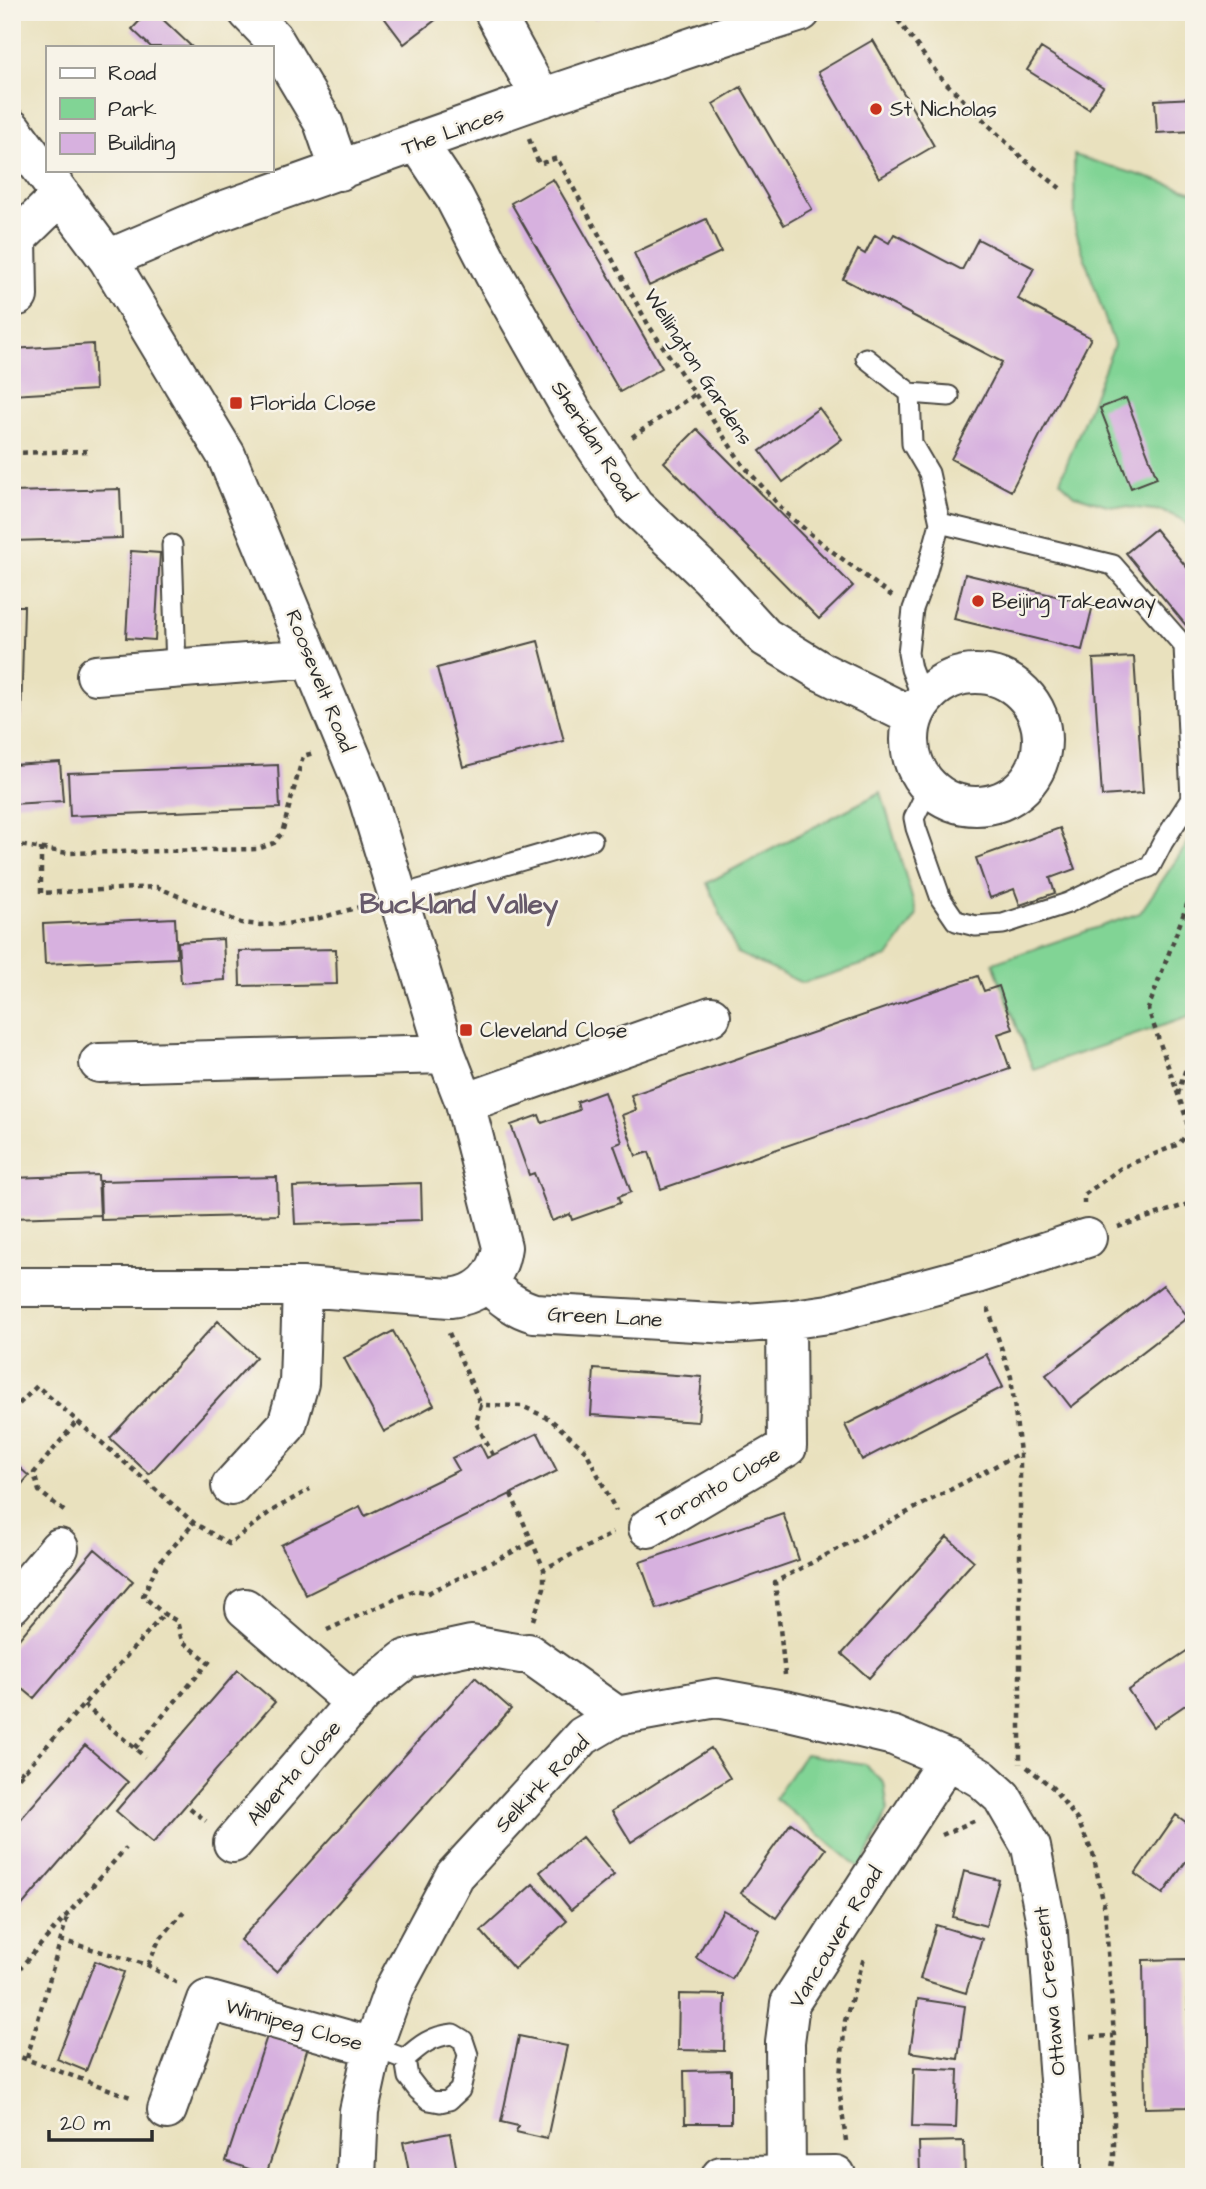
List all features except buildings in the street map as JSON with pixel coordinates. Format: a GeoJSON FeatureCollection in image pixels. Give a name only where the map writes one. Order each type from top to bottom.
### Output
{"type":"FeatureCollection","features":[{"type":"Feature","properties":{"kind":"street"},"geometry":{"type":"LineString","coordinates":[[248,12],[272,38],[323,122],[340,171]]}},
{"type":"Feature","properties":{"kind":"street"},"geometry":{"type":"LineString","coordinates":[[494,12],[529,103]]}},
{"type":"Feature","properties":{"kind":"street","name":"The Linces"},"geometry":{"type":"LineString","coordinates":[[108,259],[211,215],[529,103],[801,12]]}},
{"type":"Feature","properties":{"kind":"street","name":"Roosevelt Road"},"geometry":{"type":"LineString","coordinates":[[12,130],[108,259],[226,455],[367,795],[446,1054],[465,1103],[500,1234],[500,1261],[487,1283]]}},
{"type":"Feature","properties":{"kind":"street","name":"Sheridan Road"},"geometry":{"type":"LineString","coordinates":[[418,143],[454,197],[494,274],[572,411],[634,505],[710,577],[765,637],[822,671],[918,708]]}},
{"type":"Feature","properties":{"kind":"street"},"geometry":{"type":"LineString","coordinates":[[18,296],[17,238],[61,195]]}},
{"type":"Feature","properties":{"kind":"street"},"geometry":{"type":"LineString","coordinates":[[96,676],[310,658]]}},
{"type":"Feature","properties":{"kind":"street"},"geometry":{"type":"LineString","coordinates":[[972,673],[990,675],[1008,682],[1023,693],[1035,708],[1041,726],[1042,745],[1038,764],[1029,780],[1016,794],[999,803],[981,807],[962,805],[944,798],[929,787],[918,772],[911,754],[910,735],[918,708],[936,686],[953,677],[972,673]]}},
{"type":"Feature","properties":{"kind":"street"},"geometry":{"type":"LineString","coordinates":[[465,1103],[711,1016]]}},
{"type":"Feature","properties":{"kind":"street"},"geometry":{"type":"LineString","coordinates":[[99,1063],[446,1054]]}},
{"type":"Feature","properties":{"kind":"street","name":"Green Lane"},"geometry":{"type":"LineString","coordinates":[[487,1283],[513,1306],[534,1313],[731,1324],[786,1320],[829,1314],[977,1274],[1087,1238]]}},
{"type":"Feature","properties":{"kind":"street"},"geometry":{"type":"LineString","coordinates":[[12,1287],[302,1287],[464,1297],[487,1283]]}},
{"type":"Feature","properties":{"kind":"street"},"geometry":{"type":"LineString","coordinates":[[231,1486],[287,1425],[299,1383],[302,1287]]}},
{"type":"Feature","properties":{"kind":"street","name":"Toronto Close"},"geometry":{"type":"LineString","coordinates":[[636,1528],[788,1447],[786,1320]]}},
{"type":"Feature","properties":{"kind":"street"},"geometry":{"type":"LineString","coordinates":[[12,1604],[58,1548]]}},
{"type":"Feature","properties":{"kind":"street","name":"Alberta Close"},"geometry":{"type":"LineString","coordinates":[[245,1608],[355,1703]]}},
{"type":"Feature","properties":{"kind":"street","name":"Alberta Close"},"geometry":{"type":"LineString","coordinates":[[233,1843],[363,1693],[406,1659],[471,1644],[528,1653],[617,1716]]}},
{"type":"Feature","properties":{"kind":"street","name":"Selkirk Road"},"geometry":{"type":"LineString","coordinates":[[356,2177],[359,2111],[389,2053],[393,1991],[455,1875],[583,1736],[617,1716],[716,1698],[789,1710],[894,1736],[948,1759]]}},
{"type":"Feature","properties":{"kind":"street","name":"Ottawa Crescent"},"geometry":{"type":"LineString","coordinates":[[948,1759],[982,1779],[1005,1803],[1031,1847],[1048,1933],[1062,2120],[1062,2177]]}},
{"type":"Feature","properties":{"kind":"street","name":"Vancouver Road"},"geometry":{"type":"LineString","coordinates":[[786,2175],[785,2042],[790,2003],[948,1759]]}},
{"type":"Feature","properties":{"kind":"street","name":"Winnipeg Close"},"geometry":{"type":"LineString","coordinates":[[167,2110],[207,2000],[389,2053]]}},
{"type":"Feature","properties":{"kind":"street"},"geometry":{"type":"LineString","coordinates":[[721,2176],[786,2175],[841,2161]]}},
{"type":"Feature","properties":{"kind":"lane"},"geometry":{"type":"LineString","coordinates":[[866,358],[910,393],[949,396]]}},
{"type":"Feature","properties":{"kind":"lane"},"geometry":{"type":"LineString","coordinates":[[910,393],[912,444],[929,473],[940,523],[913,610],[908,653],[918,708]]}},
{"type":"Feature","properties":{"kind":"lane"},"geometry":{"type":"LineString","coordinates":[[929,787],[914,818],[928,867],[941,899],[956,921],[976,926],[1003,924],[1043,913],[1121,877],[1150,867],[1191,799],[1184,646],[1113,565],[940,523]]}},
{"type":"Feature","properties":{"kind":"lane"},"geometry":{"type":"LineString","coordinates":[[173,545],[176,669]]}},
{"type":"Feature","properties":{"kind":"lane"},"geometry":{"type":"LineString","coordinates":[[398,896],[592,840]]}},
{"type":"Feature","properties":{"kind":"path"},"geometry":{"type":"LineString","coordinates":[[892,12],[940,77],[1022,158],[1060,188]]}},
{"type":"Feature","properties":{"kind":"path","name":"Wellington Gardens"},"geometry":{"type":"LineString","coordinates":[[529,103],[539,164],[556,158],[649,326],[743,465],[788,514],[825,546],[913,610]]}},
{"type":"Feature","properties":{"kind":"path"},"geometry":{"type":"LineString","coordinates":[[603,457],[695,394]]}},
{"type":"Feature","properties":{"kind":"path"},"geometry":{"type":"LineString","coordinates":[[12,453],[87,451]]}},
{"type":"Feature","properties":{"kind":"path"},"geometry":{"type":"LineString","coordinates":[[12,844],[68,853],[258,849],[274,843],[282,833],[303,757],[345,742]]}},
{"type":"Feature","properties":{"kind":"path"},"geometry":{"type":"LineString","coordinates":[[41,848],[41,892],[157,887],[240,923],[286,924],[316,919],[398,896]]}},
{"type":"Feature","properties":{"kind":"path"},"geometry":{"type":"LineString","coordinates":[[1087,1238],[1090,1224],[1084,1207],[1084,1195],[1121,1168],[1179,1144],[1188,1127],[1148,1009],[1194,886]]}},
{"type":"Feature","properties":{"kind":"path"},"geometry":{"type":"LineString","coordinates":[[1178,1094],[1186,1068],[1194,1056]]}},
{"type":"Feature","properties":{"kind":"path"},"geometry":{"type":"LineString","coordinates":[[1087,1238],[1194,1202]]}},
{"type":"Feature","properties":{"kind":"path"},"geometry":{"type":"LineString","coordinates":[[938,1837],[1005,1803],[1021,1762],[1020,1453],[1011,1377],[977,1274]]}},
{"type":"Feature","properties":{"kind":"path"},"geometry":{"type":"LineString","coordinates":[[433,1297],[481,1405],[476,1423],[493,1455]]}},
{"type":"Feature","properties":{"kind":"path"},"geometry":{"type":"LineString","coordinates":[[12,1411],[37,1386],[194,1522],[229,1544],[270,1513],[310,1489]]}},
{"type":"Feature","properties":{"kind":"path"},"geometry":{"type":"LineString","coordinates":[[481,1405],[522,1406],[550,1419],[586,1451],[636,1528],[544,1569]]}},
{"type":"Feature","properties":{"kind":"path"},"geometry":{"type":"LineString","coordinates":[[58,1548],[80,1523],[39,1491],[34,1473],[77,1421]]}},
{"type":"Feature","properties":{"kind":"path"},"geometry":{"type":"LineString","coordinates":[[789,1710],[775,1582],[1020,1453]]}},
{"type":"Feature","properties":{"kind":"path"},"geometry":{"type":"LineString","coordinates":[[511,1494],[544,1569],[544,1588],[521,1654]]}},
{"type":"Feature","properties":{"kind":"path"},"geometry":{"type":"LineString","coordinates":[[135,1748],[209,1662],[182,1640],[177,1621],[164,1614],[143,1595],[158,1565],[194,1522]]}},
{"type":"Feature","properties":{"kind":"path"},"geometry":{"type":"LineString","coordinates":[[295,1652],[326,1630],[415,1590],[428,1593],[531,1543]]}},
{"type":"Feature","properties":{"kind":"path"},"geometry":{"type":"LineString","coordinates":[[12,1785],[164,1614]]}},
{"type":"Feature","properties":{"kind":"path"},"geometry":{"type":"LineString","coordinates":[[84,1705],[145,1757]]}},
{"type":"Feature","properties":{"kind":"path"},"geometry":{"type":"LineString","coordinates":[[1021,1762],[1053,1788],[1078,1821],[1093,1854],[1105,1910],[1114,2036],[1114,2157],[1110,2177]]}},
{"type":"Feature","properties":{"kind":"path"},"geometry":{"type":"LineString","coordinates":[[12,1764],[23,1773]]}},
{"type":"Feature","properties":{"kind":"path"},"geometry":{"type":"LineString","coordinates":[[12,1977],[126,1848]]}},
{"type":"Feature","properties":{"kind":"path"},"geometry":{"type":"LineString","coordinates":[[148,1965],[159,1940],[185,1910]]}},
{"type":"Feature","properties":{"kind":"path"},"geometry":{"type":"LineString","coordinates":[[27,2058],[67,1916]]}},
{"type":"Feature","properties":{"kind":"path"},"geometry":{"type":"LineString","coordinates":[[60,1940],[148,1965],[207,2000]]}},
{"type":"Feature","properties":{"kind":"path"},"geometry":{"type":"LineString","coordinates":[[841,2161],[839,2088],[845,2021],[867,1950]]}},
{"type":"Feature","properties":{"kind":"path"},"geometry":{"type":"LineString","coordinates":[[12,2054],[167,2110]]}},
{"type":"Feature","properties":{"kind":"green space"},"geometry":{"type":"Polygon","coordinates":[[[1074,155],[1194,192],[1194,531],[1181,519],[1163,511],[1107,505],[1075,495],[1060,481],[1114,345],[1075,229],[1074,155]]]}},
{"type":"Feature","properties":{"kind":"green space"},"geometry":{"type":"Polygon","coordinates":[[[881,792],[917,915],[888,957],[802,983],[737,953],[707,883],[881,792]]]}},
{"type":"Feature","properties":{"kind":"green space"},"geometry":{"type":"Polygon","coordinates":[[[1194,834],[1194,1015],[1033,1069],[993,963],[1140,913],[1194,834]]]}},
{"type":"Feature","properties":{"kind":"green space"},"geometry":{"type":"Polygon","coordinates":[[[805,1754],[864,1764],[884,1783],[888,1810],[861,1869],[775,1798],[805,1754]]]}},
{"type":"Feature","properties":{"kind":"place","name":"St Nicholas"},"geometry":{"type":"Point","coordinates":[876,109]}},
{"type":"Feature","properties":{"kind":"place","name":"Florida Close"},"geometry":{"type":"Point","coordinates":[236,403]}},
{"type":"Feature","properties":{"kind":"place","name":"Beijing Takeaway"},"geometry":{"type":"Point","coordinates":[978,601]}},
{"type":"Feature","properties":{"kind":"place","name":"Cleveland Close"},"geometry":{"type":"Point","coordinates":[466,1030]}},
{"type":"Feature","properties":{"kind":"district","name":"Buckland Valley"},"geometry":{"type":"Point","coordinates":[459,904]}}]}
